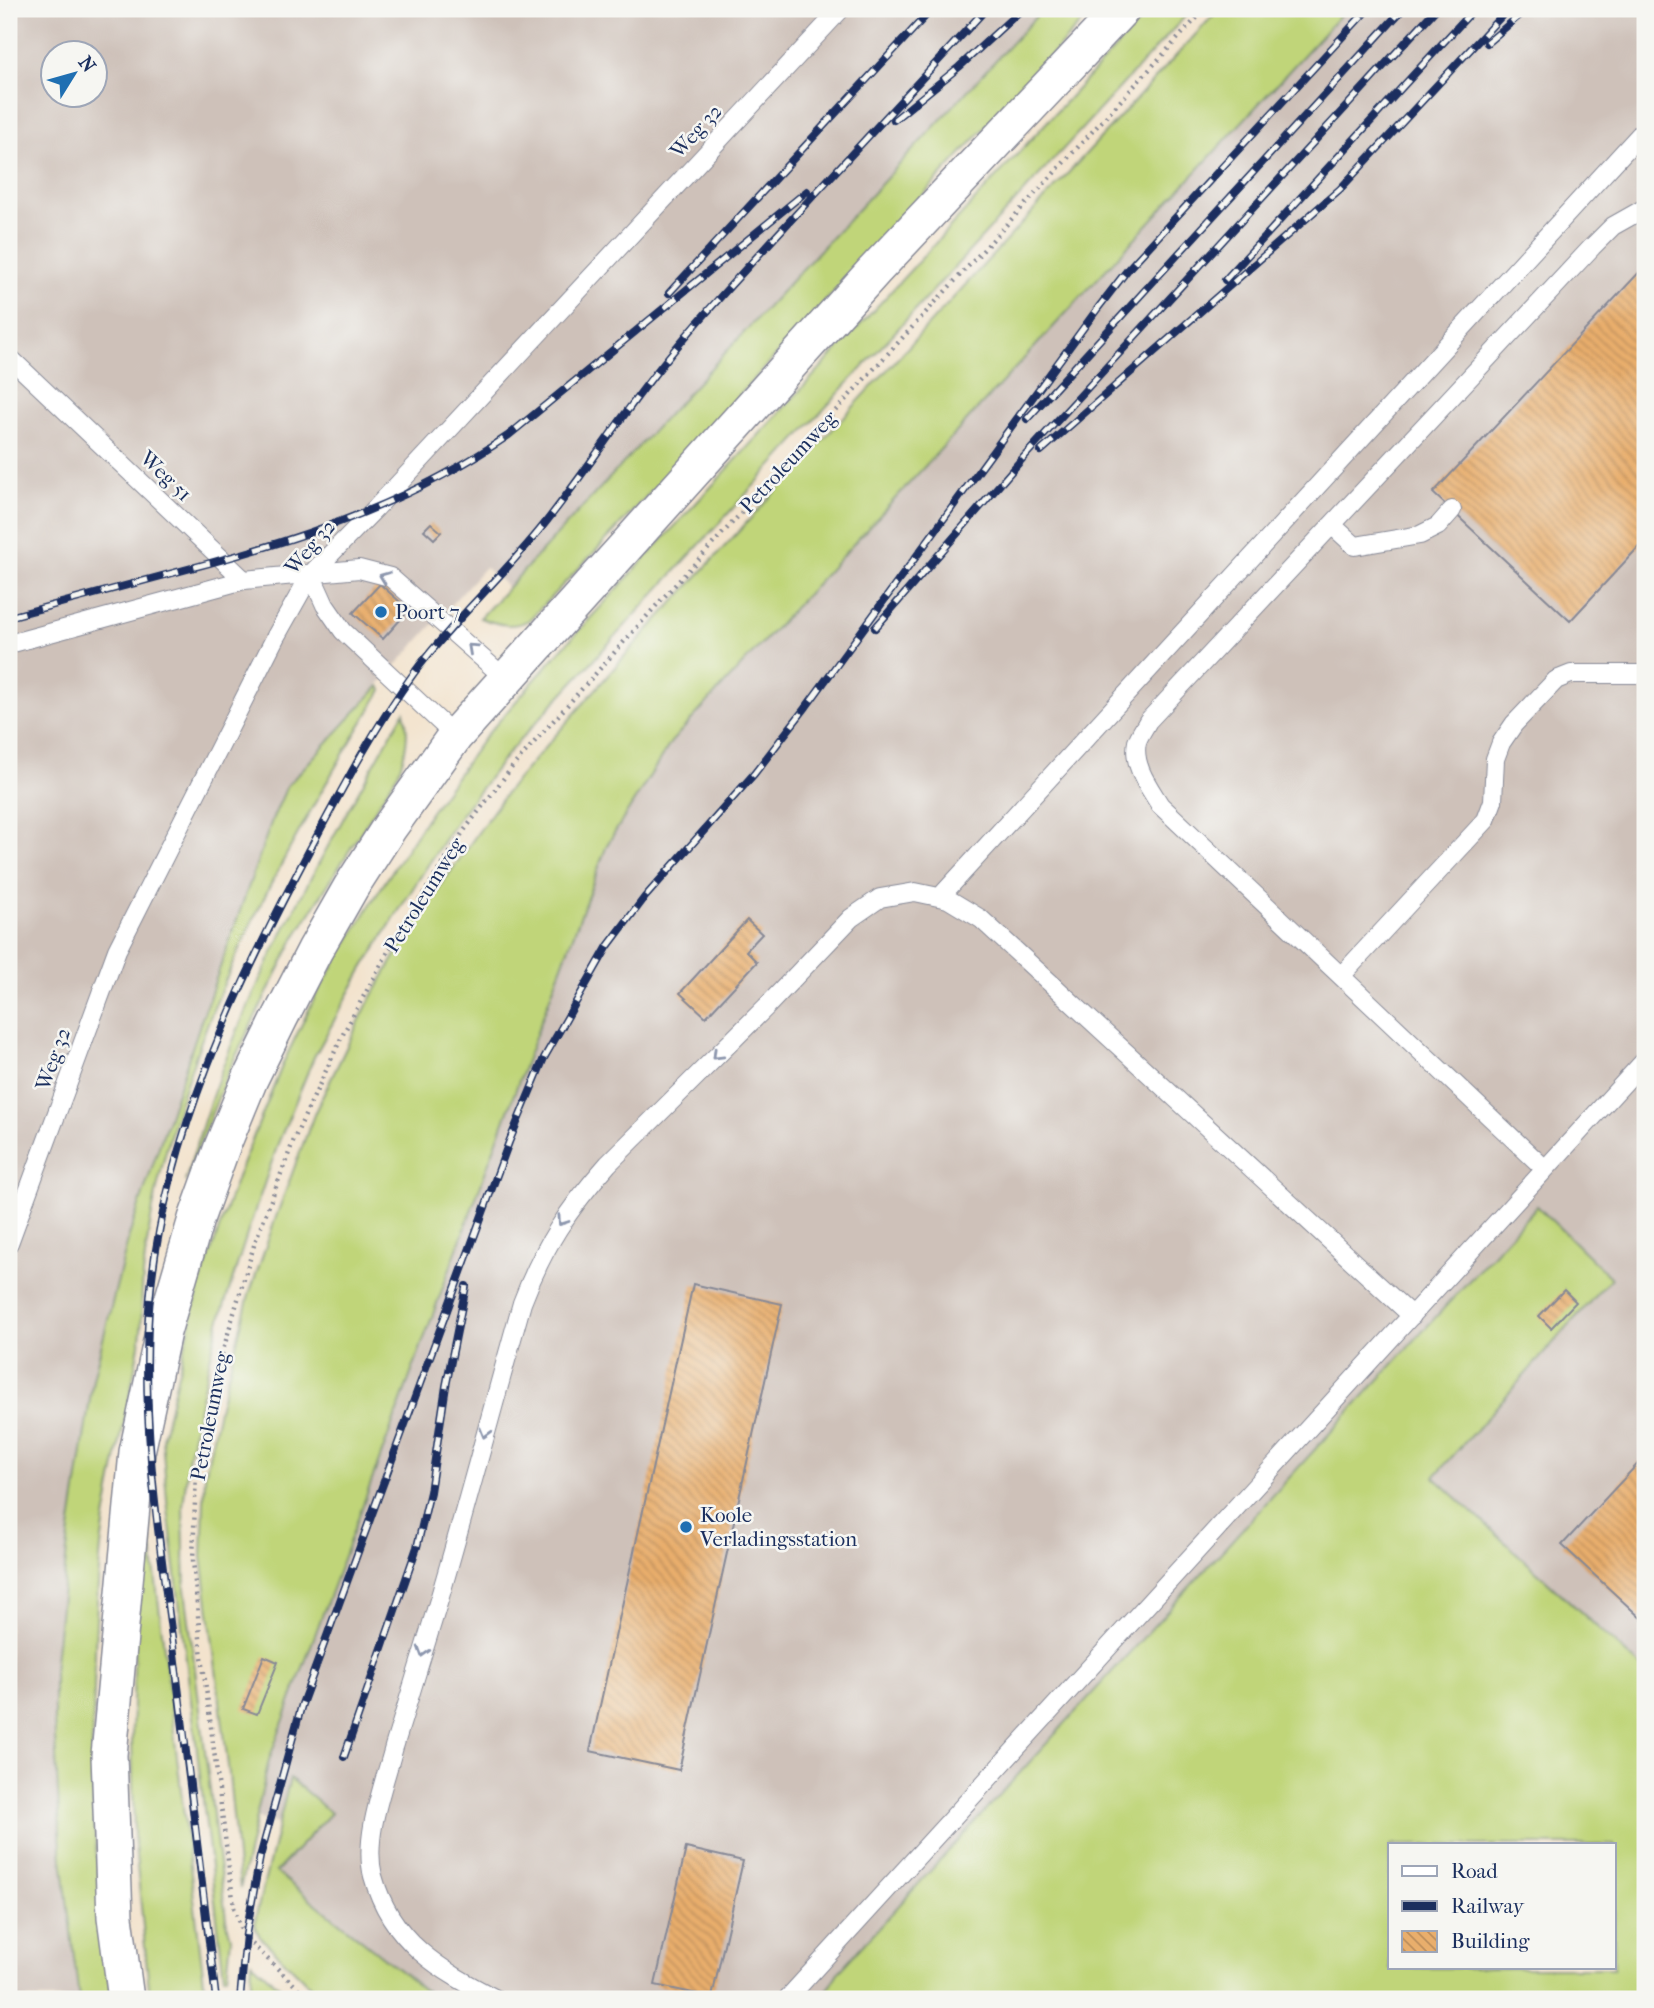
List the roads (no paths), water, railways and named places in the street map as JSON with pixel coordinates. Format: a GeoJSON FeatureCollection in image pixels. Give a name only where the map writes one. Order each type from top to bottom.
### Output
{"type":"FeatureCollection","features":[{"type":"Feature","properties":{"kind":"street"},"geometry":{"type":"LineString","coordinates":[[126,1999],[115,1917],[109,1755],[136,1452],[163,1332],[196,1219],[250,1079],[309,962],[351,887],[454,736],[874,271],[1122,9]]}},
{"type":"Feature","properties":{"kind":"lane","name":"Weg 32"},"geometry":{"type":"LineString","coordinates":[[9,1243],[117,950],[276,636],[311,573],[376,509],[841,9]]}},
{"type":"Feature","properties":{"kind":"lane"},"geometry":{"type":"LineString","coordinates":[[940,897],[1645,129]]}},
{"type":"Feature","properties":{"kind":"lane"},"geometry":{"type":"LineString","coordinates":[[1545,1169],[1160,805],[1144,780],[1136,760],[1137,740],[1148,721],[1592,247],[1613,226],[1645,208]]}},
{"type":"Feature","properties":{"kind":"lane","name":"Weg 51"},"geometry":{"type":"LineString","coordinates":[[9,357],[244,580]]}},
{"type":"Feature","properties":{"kind":"lane"},"geometry":{"type":"LineString","coordinates":[[1332,525],[1354,546],[1420,535],[1438,526],[1451,510]]}},
{"type":"Feature","properties":{"kind":"lane"},"geometry":{"type":"LineString","coordinates":[[9,644],[244,580],[359,569],[390,577],[506,679]]}},
{"type":"Feature","properties":{"kind":"lane"},"geometry":{"type":"LineString","coordinates":[[311,573],[325,605],[343,631],[454,736]]}},
{"type":"Feature","properties":{"kind":"lane"},"geometry":{"type":"LineString","coordinates":[[1341,976],[1486,820],[1493,801],[1495,759],[1501,743],[1514,724],[1556,680],[1571,674],[1645,674]]}},
{"type":"Feature","properties":{"kind":"lane"},"geometry":{"type":"LineString","coordinates":[[496,1999],[436,1965],[399,1929],[382,1904],[372,1873],[371,1842],[378,1805],[522,1303],[534,1270],[551,1238],[587,1187],[851,918],[880,898],[915,892],[948,899],[981,919],[1412,1317]]}},
{"type":"Feature","properties":{"kind":"lane"},"geometry":{"type":"LineString","coordinates":[[787,1999],[1645,1060]]}},
{"type":"Feature","properties":{"kind":"railway"},"geometry":{"type":"LineString","coordinates":[[669,293],[932,9]]}},
{"type":"Feature","properties":{"kind":"railway"},"geometry":{"type":"LineString","coordinates":[[216,1999],[156,1510],[147,1381],[150,1297],[158,1238],[170,1180],[207,1066],[282,902],[346,781],[414,673],[542,527],[638,396],[687,335],[986,9]]}},
{"type":"Feature","properties":{"kind":"railway"},"geometry":{"type":"LineString","coordinates":[[894,120],[959,67],[1022,9]]}},
{"type":"Feature","properties":{"kind":"railway"},"geometry":{"type":"LineString","coordinates":[[240,1999],[246,1934],[260,1857],[302,1704],[509,1142],[544,1058],[608,946],[645,897],[754,774],[806,707],[1129,268],[1368,9]]}},
{"type":"Feature","properties":{"kind":"railway"},"geometry":{"type":"LineString","coordinates":[[1027,419],[1403,9]]}},
{"type":"Feature","properties":{"kind":"railway"},"geometry":{"type":"LineString","coordinates":[[875,628],[1022,459],[1436,9]]}},
{"type":"Feature","properties":{"kind":"railway"},"geometry":{"type":"LineString","coordinates":[[1225,280],[1474,9]]}},
{"type":"Feature","properties":{"kind":"railway"},"geometry":{"type":"LineString","coordinates":[[1041,451],[1340,189],[1508,9]]}},
{"type":"Feature","properties":{"kind":"railway"},"geometry":{"type":"LineString","coordinates":[[1487,43],[1527,9]]}},
{"type":"Feature","properties":{"kind":"railway"},"geometry":{"type":"LineString","coordinates":[[9,617],[289,540],[365,512],[439,477],[509,435],[807,191]]}},
{"type":"Feature","properties":{"kind":"railway"},"geometry":{"type":"LineString","coordinates":[[344,1757],[417,1547],[430,1492],[446,1386],[466,1286]]}},
{"type":"Feature","properties":{"kind":"place","name":"Poort 7"},"geometry":{"type":"Point","coordinates":[381,612]}},
{"type":"Feature","properties":{"kind":"place","name":"Koole Verladingsstation"},"geometry":{"type":"Point","coordinates":[686,1527]}}]}
